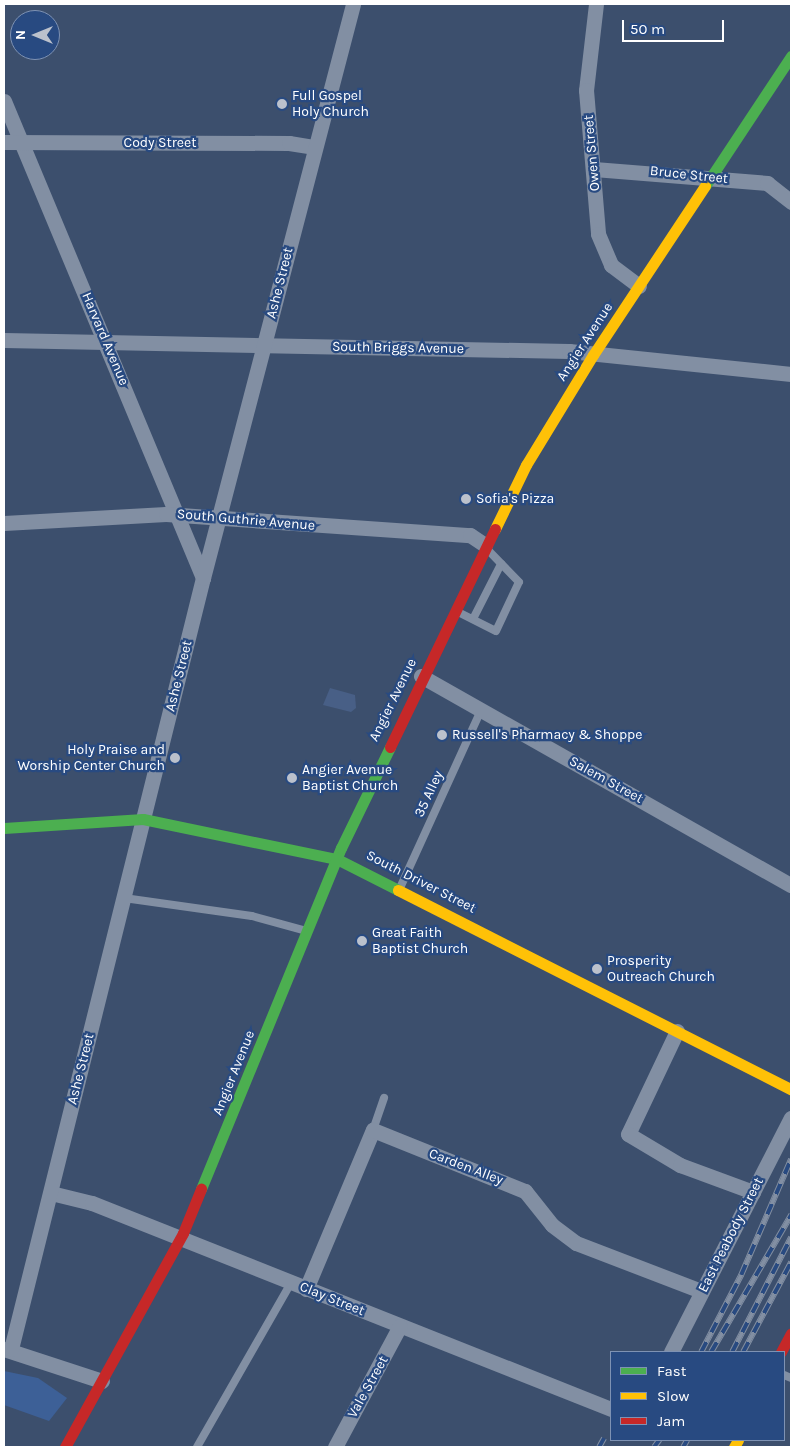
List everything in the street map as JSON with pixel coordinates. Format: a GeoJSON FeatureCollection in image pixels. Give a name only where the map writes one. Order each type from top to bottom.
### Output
{"type":"FeatureCollection","features":[{"type":"Feature","properties":{"kind":"main road","name":"Angier Avenue"},"geometry":{"type":"LineString","coordinates":[[65,1447],[179,1240],[337,859],[421,676],[485,545],[535,450],[593,355],[791,56]]}},
{"type":"Feature","properties":{"kind":"main road","name":"South Driver Street"},"geometry":{"type":"LineString","coordinates":[[4,828],[143,819],[337,859],[400,888],[791,1089]]}},
{"type":"Feature","properties":{"kind":"main road"},"geometry":{"type":"LineString","coordinates":[[782,1351],[791,1333]]}},
{"type":"Feature","properties":{"kind":"street","name":"Ashe Street"},"geometry":{"type":"LineString","coordinates":[[7,1349],[51,1193],[203,578],[353,4]]}},
{"type":"Feature","properties":{"kind":"street","name":"Owen Street"},"geometry":{"type":"LineString","coordinates":[[596,4],[586,90],[600,245],[611,265],[639,286]]}},
{"type":"Feature","properties":{"kind":"street","name":"Harvard Avenue"},"geometry":{"type":"LineString","coordinates":[[4,101],[180,515],[203,578]]}},
{"type":"Feature","properties":{"kind":"street","name":"Cody Street"},"geometry":{"type":"LineString","coordinates":[[4,142],[289,143],[315,147]]}},
{"type":"Feature","properties":{"kind":"street","name":"Bruce Street"},"geometry":{"type":"LineString","coordinates":[[594,169],[767,183],[787,197]]}},
{"type":"Feature","properties":{"kind":"street","name":"South Briggs Avenue"},"geometry":{"type":"LineString","coordinates":[[4,340],[265,345],[593,355],[791,374]]}},
{"type":"Feature","properties":{"kind":"street","name":"South Guthrie Avenue"},"geometry":{"type":"LineString","coordinates":[[4,523],[180,515],[470,535],[485,545]]}},
{"type":"Feature","properties":{"kind":"street","name":"Salem Street"},"geometry":{"type":"LineString","coordinates":[[421,676],[791,885]]}},
{"type":"Feature","properties":{"kind":"street"},"geometry":{"type":"LineString","coordinates":[[677,1030],[628,1134],[680,1165],[753,1192]]}},
{"type":"Feature","properties":{"kind":"street","name":"East Peabody Street"},"geometry":{"type":"LineString","coordinates":[[672,1351],[791,1118]]}},
{"type":"Feature","properties":{"kind":"street"},"geometry":{"type":"LineString","coordinates":[[306,1289],[372,1130]]}},
{"type":"Feature","properties":{"kind":"street","name":"Carden Alley"},"geometry":{"type":"LineString","coordinates":[[372,1130],[525,1192],[552,1226],[576,1243],[702,1291]]}},
{"type":"Feature","properties":{"kind":"street","name":"Clay Street"},"geometry":{"type":"LineString","coordinates":[[51,1193],[92,1203],[179,1240],[610,1409]]}},
{"type":"Feature","properties":{"kind":"street","name":"Vale Street"},"geometry":{"type":"LineString","coordinates":[[335,1447],[400,1326]]}},
{"type":"Feature","properties":{"kind":"street"},"geometry":{"type":"LineString","coordinates":[[7,1349],[102,1380]]}},
{"type":"Feature","properties":{"kind":"lane"},"geometry":{"type":"LineString","coordinates":[[454,610],[496,631],[519,582],[485,545]]}},
{"type":"Feature","properties":{"kind":"lane"},"geometry":{"type":"LineString","coordinates":[[472,619],[501,564]]}},
{"type":"Feature","properties":{"kind":"lane","name":"35 Alley"},"geometry":{"type":"LineString","coordinates":[[400,888],[481,710]]}},
{"type":"Feature","properties":{"kind":"lane"},"geometry":{"type":"LineString","coordinates":[[124,898],[252,916],[308,932]]}},
{"type":"Feature","properties":{"kind":"lane"},"geometry":{"type":"LineString","coordinates":[[372,1130],[384,1098]]}},
{"type":"Feature","properties":{"kind":"lane"},"geometry":{"type":"LineString","coordinates":[[197,1447],[291,1283]]}},
{"type":"Feature","properties":{"kind":"shaded area"},"geometry":{"type":"Polygon","coordinates":[[[330,688],[355,695],[356,708],[351,712],[323,705],[330,688]]]}},
{"type":"Feature","properties":{"kind":"shaded area"},"geometry":{"type":"Polygon","coordinates":[[[4,1371],[38,1378],[67,1398],[49,1421],[4,1405],[4,1371]]]}},
{"type":"Feature","properties":{"kind":"railway"},"geometry":{"type":"LineString","coordinates":[[702,1351],[741,1275],[791,1159]]}},
{"type":"Feature","properties":{"kind":"railway"},"geometry":{"type":"LineString","coordinates":[[712,1351],[791,1215]]}},
{"type":"Feature","properties":{"kind":"railway"},"geometry":{"type":"LineString","coordinates":[[733,1351],[791,1237]]}},
{"type":"Feature","properties":{"kind":"railway"},"geometry":{"type":"LineString","coordinates":[[744,1351],[791,1262]]}},
{"type":"Feature","properties":{"kind":"railway"},"geometry":{"type":"LineString","coordinates":[[599,1447],[604,1438]]}},
{"type":"Feature","properties":{"kind":"railway"},"geometry":{"type":"LineString","coordinates":[[654,1447],[658,1441]]}},
{"type":"Feature","properties":{"kind":"railway"},"geometry":{"type":"LineString","coordinates":[[683,1447],[686,1441]]}},
{"type":"Feature","properties":{"kind":"traffic: fast"},"geometry":{"type":"LineString","coordinates":[[705,186],[791,56]]}},
{"type":"Feature","properties":{"kind":"traffic: fast"},"geometry":{"type":"LineString","coordinates":[[201,1189],[341,848],[390,747]]}},
{"type":"Feature","properties":{"kind":"traffic: fast"},"geometry":{"type":"LineString","coordinates":[[4,828],[143,819],[337,859],[398,890]]}},
{"type":"Feature","properties":{"kind":"traffic: slow"},"geometry":{"type":"LineString","coordinates":[[495,529],[526,465],[593,355],[705,186]]}},
{"type":"Feature","properties":{"kind":"traffic: slow"},"geometry":{"type":"LineString","coordinates":[[398,890],[791,1089]]}},
{"type":"Feature","properties":{"kind":"traffic: slow"},"geometry":{"type":"LineString","coordinates":[[734,1447],[737,1441]]}},
{"type":"Feature","properties":{"kind":"traffic: jam"},"geometry":{"type":"LineString","coordinates":[[390,747],[495,529]]}},
{"type":"Feature","properties":{"kind":"traffic: jam"},"geometry":{"type":"LineString","coordinates":[[65,1447],[183,1233],[201,1189]]}},
{"type":"Feature","properties":{"kind":"traffic: jam"},"geometry":{"type":"LineString","coordinates":[[782,1351],[791,1333]]}},
{"type":"Feature","properties":{"kind":"place","name":"Full Gospel Holy Church"},"geometry":{"type":"Point","coordinates":[282,104]}},
{"type":"Feature","properties":{"kind":"place","name":"Sofia's Pizza"},"geometry":{"type":"Point","coordinates":[466,499]}},
{"type":"Feature","properties":{"kind":"place","name":"Russell's Pharmacy & Shoppe"},"geometry":{"type":"Point","coordinates":[442,735]}},
{"type":"Feature","properties":{"kind":"place","name":"Holy Praise and Worship Center Church"},"geometry":{"type":"Point","coordinates":[175,758]}},
{"type":"Feature","properties":{"kind":"place","name":"Angier Avenue Baptist Church"},"geometry":{"type":"Point","coordinates":[292,778]}},
{"type":"Feature","properties":{"kind":"place","name":"Great Faith Baptist Church"},"geometry":{"type":"Point","coordinates":[362,941]}},
{"type":"Feature","properties":{"kind":"place","name":"Prosperity Outreach Church"},"geometry":{"type":"Point","coordinates":[597,969]}}]}
